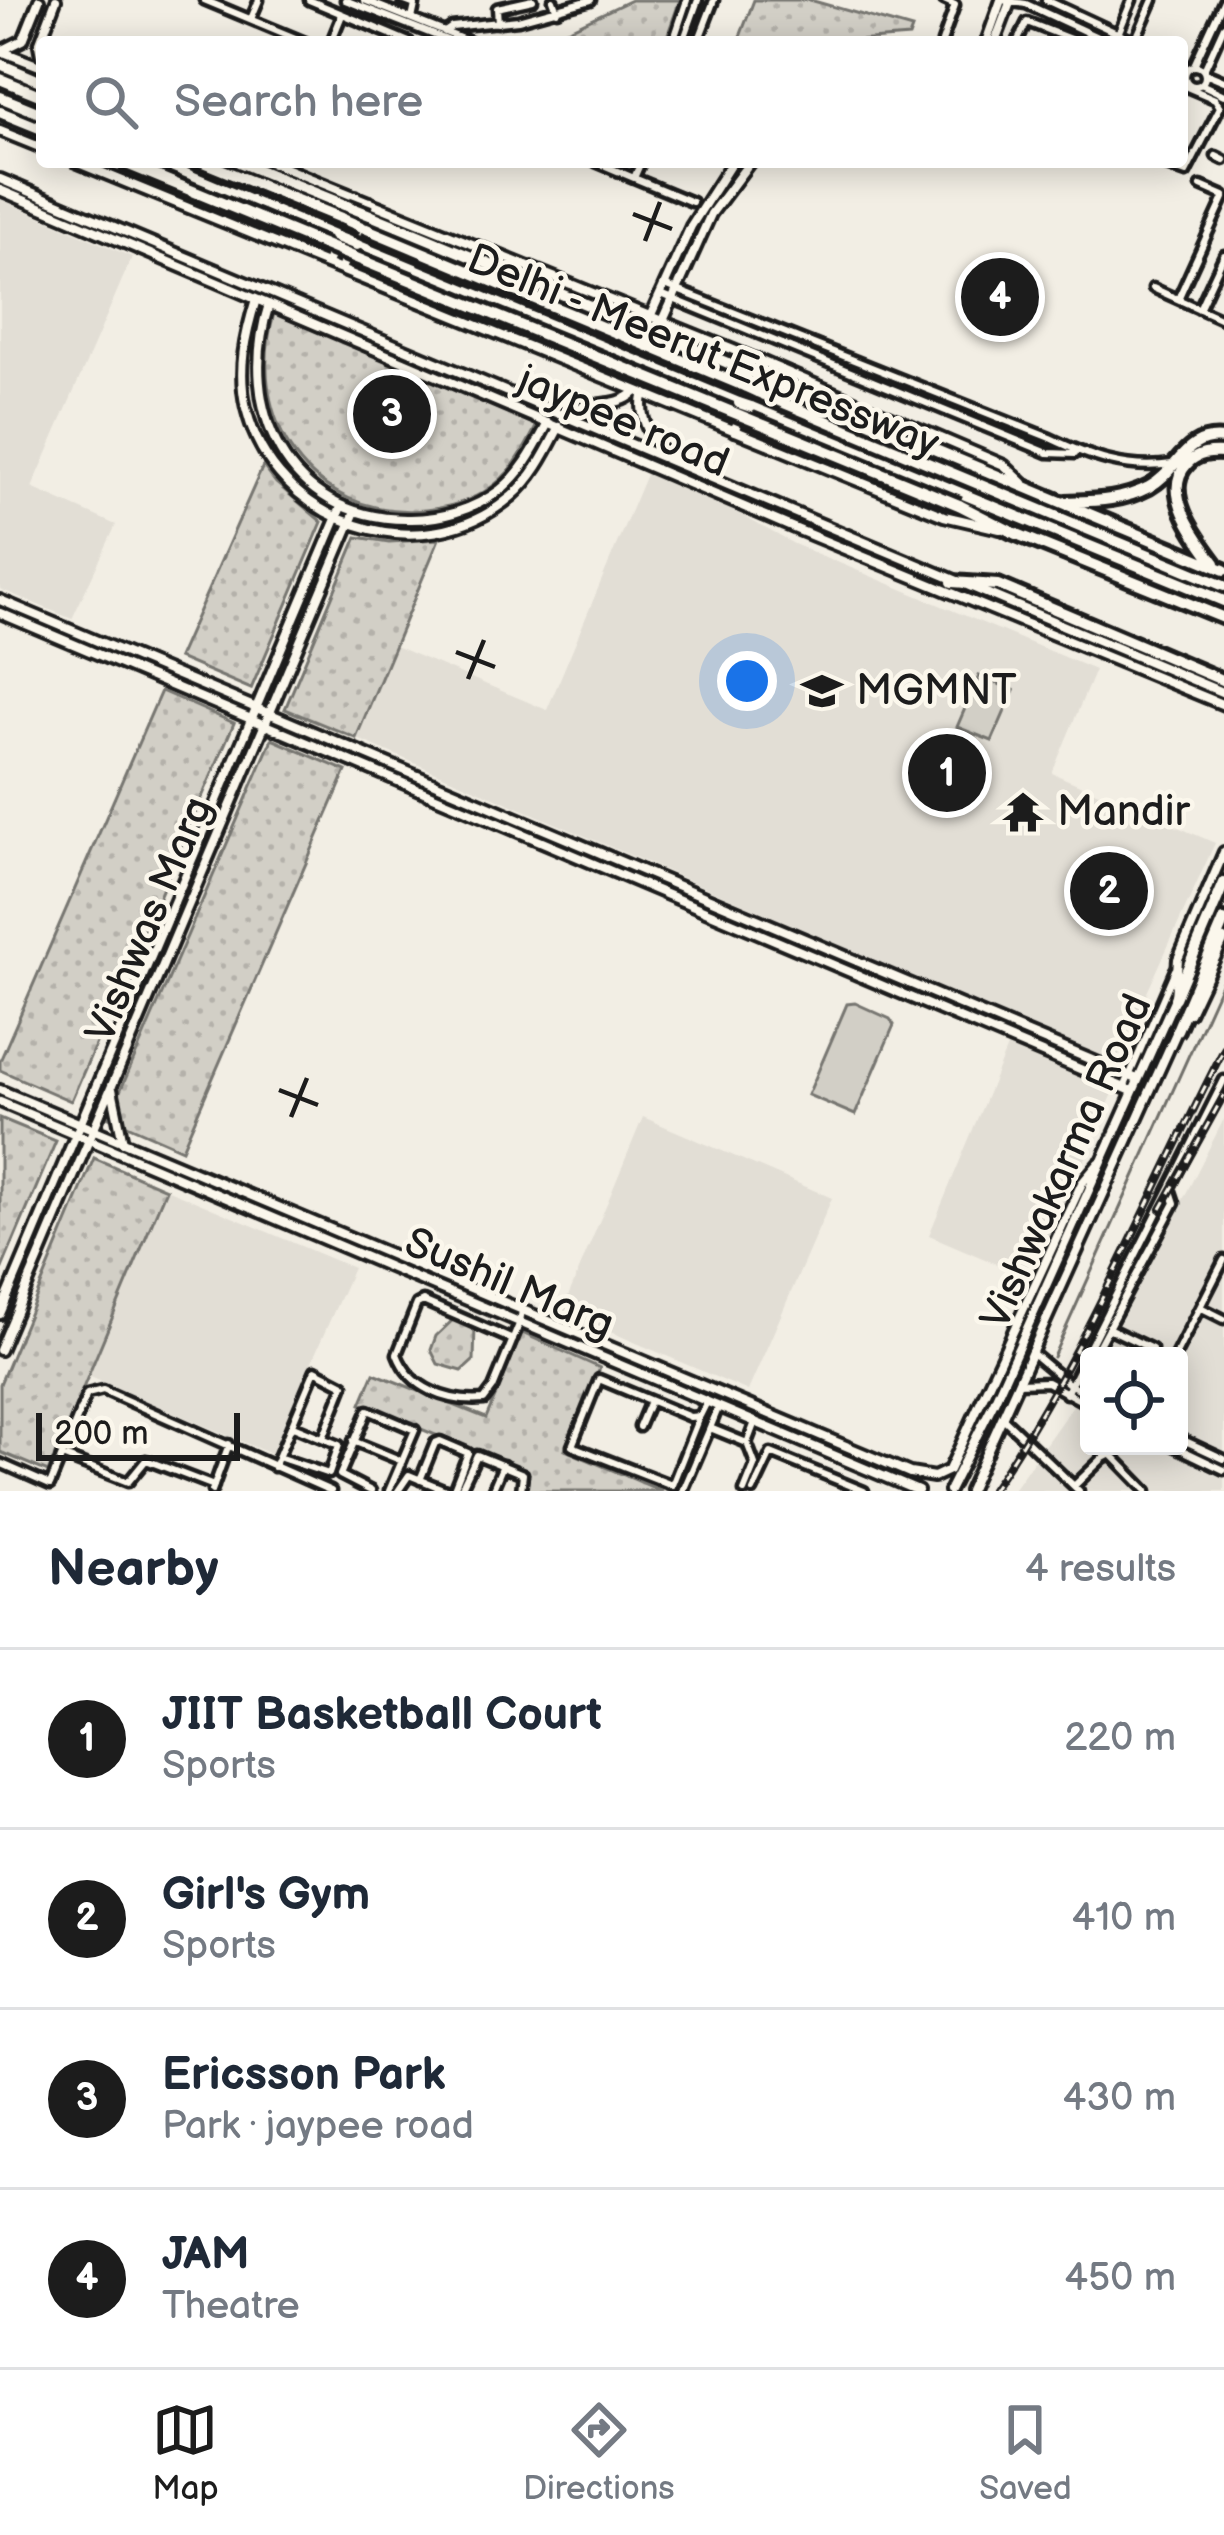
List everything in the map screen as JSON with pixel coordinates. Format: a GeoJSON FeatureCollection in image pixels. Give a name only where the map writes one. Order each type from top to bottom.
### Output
{"type":"FeatureCollection","features":[{"type":"Feature","properties":{"kind":"highway"},"geometry":{"type":"LineString","coordinates":[[0,64],[36,79]]}},
{"type":"Feature","properties":{"kind":"highway"},"geometry":{"type":"LineString","coordinates":[[0,79],[36,94]]}},
{"type":"Feature","properties":{"kind":"highway"},"geometry":{"type":"LineString","coordinates":[[0,97],[36,112]]}},
{"type":"Feature","properties":{"kind":"highway"},"geometry":{"type":"LineString","coordinates":[[0,112],[36,127]]}},
{"type":"Feature","properties":{"kind":"highway"},"geometry":{"type":"LineString","coordinates":[[137,168],[1224,618]]}},
{"type":"Feature","properties":{"kind":"highway","name":"Delhi - Meerut Expressway"},"geometry":{"type":"LineString","coordinates":[[172,168],[1224,601]]}},
{"type":"Feature","properties":{"kind":"highway","name":"Delhi - Meerut Expressway"},"geometry":{"type":"LineString","coordinates":[[218,168],[1224,586]]}},
{"type":"Feature","properties":{"kind":"highway"},"geometry":{"type":"LineString","coordinates":[[254,168],[1221,569]]}},
{"type":"Feature","properties":{"kind":"highway"},"geometry":{"type":"LineString","coordinates":[[1062,502],[1114,500],[1157,482],[1190,445],[1206,438],[1224,439]]}},
{"type":"Feature","properties":{"kind":"highway"},"geometry":{"type":"LineString","coordinates":[[1221,569],[1186,519],[1178,481],[1182,469],[1195,457],[1224,453]]}},
{"type":"Feature","properties":{"kind":"highway"},"geometry":{"type":"LineString","coordinates":[[952,582],[998,585],[1224,681]]}},
{"type":"Feature","properties":{"kind":"highway"},"geometry":{"type":"LineString","coordinates":[[1174,998],[1224,883]]}},
{"type":"Feature","properties":{"kind":"highway"},"geometry":{"type":"LineString","coordinates":[[1177,1030],[1224,920]]}},
{"type":"Feature","properties":{"kind":"street"},"geometry":{"type":"LineString","coordinates":[[0,50],[23,40],[39,0]]}},
{"type":"Feature","properties":{"kind":"street"},"geometry":{"type":"LineString","coordinates":[[43,36],[56,0]]}},
{"type":"Feature","properties":{"kind":"street"},"geometry":{"type":"LineString","coordinates":[[204,0],[290,36]]}},
{"type":"Feature","properties":{"kind":"street"},"geometry":{"type":"LineString","coordinates":[[251,20],[259,0]]}},
{"type":"Feature","properties":{"kind":"street"},"geometry":{"type":"LineString","coordinates":[[309,0],[395,36]]}},
{"type":"Feature","properties":{"kind":"street"},"geometry":{"type":"LineString","coordinates":[[345,0],[447,36]]}},
{"type":"Feature","properties":{"kind":"street"},"geometry":{"type":"LineString","coordinates":[[364,0],[443,35]]}},
{"type":"Feature","properties":{"kind":"street"},"geometry":{"type":"LineString","coordinates":[[402,0],[414,2],[412,19]]}},
{"type":"Feature","properties":{"kind":"street"},"geometry":{"type":"LineString","coordinates":[[498,23],[497,8],[533,0]]}},
{"type":"Feature","properties":{"kind":"street"},"geometry":{"type":"LineString","coordinates":[[553,0],[557,11]]}},
{"type":"Feature","properties":{"kind":"street"},"geometry":{"type":"LineString","coordinates":[[443,35],[452,27],[498,23],[591,0]]}},
{"type":"Feature","properties":{"kind":"street"},"geometry":{"type":"LineString","coordinates":[[675,36],[687,0]]}},
{"type":"Feature","properties":{"kind":"street"},"geometry":{"type":"LineString","coordinates":[[685,36],[698,0]]}},
{"type":"Feature","properties":{"kind":"street"},"geometry":{"type":"LineString","coordinates":[[700,36],[714,0]]}},
{"type":"Feature","properties":{"kind":"street"},"geometry":{"type":"LineString","coordinates":[[944,0],[955,7],[944,36]]}},
{"type":"Feature","properties":{"kind":"street"},"geometry":{"type":"LineString","coordinates":[[1046,0],[1122,36]]}},
{"type":"Feature","properties":{"kind":"street"},"geometry":{"type":"LineString","coordinates":[[1072,26],[1083,0]]}},
{"type":"Feature","properties":{"kind":"street"},"geometry":{"type":"LineString","coordinates":[[1118,34],[1132,0]]}},
{"type":"Feature","properties":{"kind":"street"},"geometry":{"type":"LineString","coordinates":[[1138,36],[1153,0]]}},
{"type":"Feature","properties":{"kind":"street"},"geometry":{"type":"LineString","coordinates":[[1224,0],[1188,65],[1224,81]]}},
{"type":"Feature","properties":{"kind":"street"},"geometry":{"type":"LineString","coordinates":[[993,36],[1007,1],[1026,4],[1094,36]]}},
{"type":"Feature","properties":{"kind":"street"},"geometry":{"type":"LineString","coordinates":[[334,36],[343,14]]}},
{"type":"Feature","properties":{"kind":"street"},"geometry":{"type":"LineString","coordinates":[[1020,36],[1028,22],[1063,36]]}},
{"type":"Feature","properties":{"kind":"street"},"geometry":{"type":"LineString","coordinates":[[1201,84],[1224,26]]}},
{"type":"Feature","properties":{"kind":"street"},"geometry":{"type":"LineString","coordinates":[[0,50],[36,62]]}},
{"type":"Feature","properties":{"kind":"street"},"geometry":{"type":"LineString","coordinates":[[1172,168],[1186,173],[1220,107],[1216,98],[1188,82]]}},
{"type":"Feature","properties":{"kind":"street"},"geometry":{"type":"LineString","coordinates":[[1188,83],[1224,95]]}},
{"type":"Feature","properties":{"kind":"street"},"geometry":{"type":"LineString","coordinates":[[0,131],[36,146]]}},
{"type":"Feature","properties":{"kind":"street"},"geometry":{"type":"LineString","coordinates":[[91,168],[944,516],[1012,532]]}},
{"type":"Feature","properties":{"kind":"street"},"geometry":{"type":"LineString","coordinates":[[285,168],[1004,465],[1030,488]]}},
{"type":"Feature","properties":{"kind":"street"},"geometry":{"type":"LineString","coordinates":[[610,168],[692,202]]}},
{"type":"Feature","properties":{"kind":"street"},"geometry":{"type":"LineString","coordinates":[[634,178],[638,168]]}},
{"type":"Feature","properties":{"kind":"street"},"geometry":{"type":"LineString","coordinates":[[649,319],[700,211],[727,168]]}},
{"type":"Feature","properties":{"kind":"street"},"geometry":{"type":"LineString","coordinates":[[662,324],[711,214],[743,168]]}},
{"type":"Feature","properties":{"kind":"street"},"geometry":{"type":"LineString","coordinates":[[0,179],[89,222],[561,423],[684,469],[922,575],[952,582],[1224,693]]}},
{"type":"Feature","properties":{"kind":"street"},"geometry":{"type":"LineString","coordinates":[[1178,299],[1224,197],[1201,186]]}},
{"type":"Feature","properties":{"kind":"street","name":"jaypee road"},"geometry":{"type":"LineString","coordinates":[[0,190],[89,222],[256,299],[417,361],[548,423],[561,423],[922,575],[1105,659],[1224,705]]}},
{"type":"Feature","properties":{"kind":"street"},"geometry":{"type":"LineString","coordinates":[[327,263],[356,196]]}},
{"type":"Feature","properties":{"kind":"street"},"geometry":{"type":"LineString","coordinates":[[341,269],[370,202]]}},
{"type":"Feature","properties":{"kind":"street"},"geometry":{"type":"LineString","coordinates":[[1199,309],[1224,255]]}},
{"type":"Feature","properties":{"kind":"street"},"geometry":{"type":"LineString","coordinates":[[1153,288],[1224,320]]}},
{"type":"Feature","properties":{"kind":"street"},"geometry":{"type":"LineString","coordinates":[[663,290],[1051,438],[1078,454]]}},
{"type":"Feature","properties":{"kind":"street"},"geometry":{"type":"LineString","coordinates":[[256,299],[244,340],[246,410],[280,476],[308,502],[349,526],[418,534],[485,514],[528,480],[561,423],[583,404],[626,400],[639,394]]}},
{"type":"Feature","properties":{"kind":"street"},"geometry":{"type":"LineString","coordinates":[[269,304],[256,361],[258,394],[269,428],[301,478],[354,514],[421,520],[477,504],[516,475],[548,423]]}},
{"type":"Feature","properties":{"kind":"street"},"geometry":{"type":"LineString","coordinates":[[734,431],[763,362]]}},
{"type":"Feature","properties":{"kind":"street"},"geometry":{"type":"LineString","coordinates":[[851,365],[1048,453],[1145,466],[1174,464]]}},
{"type":"Feature","properties":{"kind":"street"},"geometry":{"type":"LineString","coordinates":[[639,394],[647,428],[664,454],[684,469]]}},
{"type":"Feature","properties":{"kind":"street"},"geometry":{"type":"LineString","coordinates":[[1145,466],[1157,482]]}},
{"type":"Feature","properties":{"kind":"street","name":"Vishwas Marg"},"geometry":{"type":"LineString","coordinates":[[0,1314],[340,507]]}},
{"type":"Feature","properties":{"kind":"street","name":"Vishwas Marg"},"geometry":{"type":"LineString","coordinates":[[0,1350],[354,514]]}},
{"type":"Feature","properties":{"kind":"street"},"geometry":{"type":"LineString","coordinates":[[0,600],[1132,1077],[1177,964]]}},
{"type":"Feature","properties":{"kind":"street"},"geometry":{"type":"LineString","coordinates":[[0,613],[1128,1089]]}},
{"type":"Feature","properties":{"kind":"street"},"geometry":{"type":"LineString","coordinates":[[1105,659],[1109,648]]}},
{"type":"Feature","properties":{"kind":"street","name":"Vishwakarma Road"},"geometry":{"type":"LineString","coordinates":[[950,1491],[1060,1255],[1132,1077],[1174,998],[1177,964],[1224,852]]}},
{"type":"Feature","properties":{"kind":"street","name":"Vishwakarma Road"},"geometry":{"type":"LineString","coordinates":[[968,1491],[1177,1030],[1193,1007],[1224,939]]}},
{"type":"Feature","properties":{"kind":"street"},"geometry":{"type":"LineString","coordinates":[[1066,1394],[1224,1079]]}},
{"type":"Feature","properties":{"kind":"street"},"geometry":{"type":"LineString","coordinates":[[112,1088],[123,1142]]}},
{"type":"Feature","properties":{"kind":"street","name":"Sushil Marg"},"geometry":{"type":"LineString","coordinates":[[0,1090],[922,1476]]}},
{"type":"Feature","properties":{"kind":"street","name":"Sushil Marg"},"geometry":{"type":"LineString","coordinates":[[0,1102],[918,1491]]}},
{"type":"Feature","properties":{"kind":"street"},"geometry":{"type":"LineString","coordinates":[[949,1470],[1082,1184],[1100,1163]]}},
{"type":"Feature","properties":{"kind":"street"},"geometry":{"type":"LineString","coordinates":[[1098,1347],[1175,1203],[1170,1188]]}},
{"type":"Feature","properties":{"kind":"street"},"geometry":{"type":"LineString","coordinates":[[1060,1255],[1062,1263],[1071,1260]]}},
{"type":"Feature","properties":{"kind":"street"},"geometry":{"type":"LineString","coordinates":[[1180,1347],[1224,1260]]}},
{"type":"Feature","properties":{"kind":"street"},"geometry":{"type":"LineString","coordinates":[[1049,1279],[1057,1276],[1060,1284]]}},
{"type":"Feature","properties":{"kind":"street"},"geometry":{"type":"LineString","coordinates":[[513,1340],[423,1301],[417,1304],[397,1354],[413,1382],[463,1402],[484,1400],[513,1340],[522,1310]]}},
{"type":"Feature","properties":{"kind":"street"},"geometry":{"type":"LineString","coordinates":[[1200,1307],[1224,1319]]}},
{"type":"Feature","properties":{"kind":"street"},"geometry":{"type":"LineString","coordinates":[[1108,1328],[1148,1347]]}},
{"type":"Feature","properties":{"kind":"street"},"geometry":{"type":"LineString","coordinates":[[1031,1352],[1080,1390]]}},
{"type":"Feature","properties":{"kind":"street"},"geometry":{"type":"LineString","coordinates":[[274,1467],[317,1370],[344,1384],[322,1438]]}},
{"type":"Feature","properties":{"kind":"street"},"geometry":{"type":"LineString","coordinates":[[1069,1384],[1080,1372]]}},
{"type":"Feature","properties":{"kind":"street"},"geometry":{"type":"LineString","coordinates":[[699,1417],[599,1379],[572,1446],[672,1485],[707,1401]]}},
{"type":"Feature","properties":{"kind":"street"},"geometry":{"type":"LineString","coordinates":[[1018,1383],[1042,1380],[1080,1401]]}},
{"type":"Feature","properties":{"kind":"street"},"geometry":{"type":"LineString","coordinates":[[0,1463],[50,1488],[87,1394],[104,1390],[332,1491]]}},
{"type":"Feature","properties":{"kind":"street"},"geometry":{"type":"LineString","coordinates":[[639,1427],[650,1401]]}},
{"type":"Feature","properties":{"kind":"street"},"geometry":{"type":"LineString","coordinates":[[979,1402],[991,1408]]}},
{"type":"Feature","properties":{"kind":"street"},"geometry":{"type":"LineString","coordinates":[[683,1491],[719,1406]]}},
{"type":"Feature","properties":{"kind":"street"},"geometry":{"type":"LineString","coordinates":[[370,1491],[340,1475],[366,1410],[413,1428],[394,1491]]}},
{"type":"Feature","properties":{"kind":"street"},"geometry":{"type":"LineString","coordinates":[[1002,1417],[1076,1489],[1108,1455]]}},
{"type":"Feature","properties":{"kind":"street"},"geometry":{"type":"LineString","coordinates":[[744,1491],[755,1464],[747,1443],[755,1421]]}},
{"type":"Feature","properties":{"kind":"street"},"geometry":{"type":"LineString","coordinates":[[278,1457],[326,1475],[339,1445],[292,1425]]}},
{"type":"Feature","properties":{"kind":"street"},"geometry":{"type":"LineString","coordinates":[[710,1428],[747,1443]]}},
{"type":"Feature","properties":{"kind":"street"},"geometry":{"type":"LineString","coordinates":[[353,1441],[402,1461]]}},
{"type":"Feature","properties":{"kind":"street"},"geometry":{"type":"LineString","coordinates":[[420,1480],[435,1442],[440,1441],[468,1453],[454,1491]]}},
{"type":"Feature","properties":{"kind":"street"},"geometry":{"type":"LineString","coordinates":[[1188,1442],[1224,1460]]}},
{"type":"Feature","properties":{"kind":"street"},"geometry":{"type":"LineString","coordinates":[[62,1456],[128,1482],[142,1463],[151,1460],[213,1488],[229,1444]]}},
{"type":"Feature","properties":{"kind":"street"},"geometry":{"type":"LineString","coordinates":[[753,1491],[771,1453],[864,1491]]}},
{"type":"Feature","properties":{"kind":"street"},"geometry":{"type":"LineString","coordinates":[[1188,1453],[1224,1470]]}},
{"type":"Feature","properties":{"kind":"street"},"geometry":{"type":"LineString","coordinates":[[454,1491],[476,1455],[525,1476],[521,1491]]}},
{"type":"Feature","properties":{"kind":"street"},"geometry":{"type":"LineString","coordinates":[[1110,1455],[1147,1491]]}},
{"type":"Feature","properties":{"kind":"street"},"geometry":{"type":"LineString","coordinates":[[918,1491],[924,1484],[922,1476],[940,1476],[963,1464]]}},
{"type":"Feature","properties":{"kind":"street"},"geometry":{"type":"LineString","coordinates":[[492,1491],[503,1466]]}},
{"type":"Feature","properties":{"kind":"street"},"geometry":{"type":"LineString","coordinates":[[394,1491],[406,1475],[454,1491]]}},
{"type":"Feature","properties":{"kind":"street"},"geometry":{"type":"LineString","coordinates":[[837,1491],[842,1481]]}},
{"type":"Feature","properties":{"kind":"shaded area"},"geometry":{"type":"Polygon","coordinates":[[[631,0],[680,0],[667,36],[544,36],[631,0]]]}},
{"type":"Feature","properties":{"kind":"shaded area"},"geometry":{"type":"Polygon","coordinates":[[[754,0],[810,0],[912,29],[909,36],[740,36],[754,0]]]}},
{"type":"Feature","properties":{"kind":"shaded area"},"geometry":{"type":"Polygon","coordinates":[[[0,199],[132,257],[32,488],[116,525],[72,619],[0,589],[0,199]]]}},
{"type":"Feature","properties":{"kind":"shaded area"},"geometry":{"type":"Polygon","coordinates":[[[274,313],[537,425],[508,472],[470,499],[425,510],[384,509],[349,498],[319,480],[295,455],[278,425],[269,390],[267,352],[274,313]]]}},
{"type":"Feature","properties":{"kind":"shaded area"},"geometry":{"type":"Polygon","coordinates":[[[263,466],[322,522],[251,689],[178,658],[263,466]]]}},
{"type":"Feature","properties":{"kind":"shaded area"},"geometry":{"type":"Polygon","coordinates":[[[647,472],[723,505],[794,544],[1095,670],[1052,773],[1215,843],[1115,1063],[356,738],[395,646],[547,710],[647,472]]]}},
{"type":"Feature","properties":{"kind":"shaded area"},"geometry":{"type":"Polygon","coordinates":[[[357,537],[389,542],[439,539],[356,738],[285,709],[357,537]]]}},
{"type":"Feature","properties":{"kind":"shaded area"},"geometry":{"type":"Polygon","coordinates":[[[979,676],[1014,690],[992,741],[957,727],[979,676]]]}},
{"type":"Feature","properties":{"kind":"shaded area"},"geometry":{"type":"Polygon","coordinates":[[[161,691],[234,723],[71,1101],[0,1070],[0,1061],[161,691]]]}},
{"type":"Feature","properties":{"kind":"shaded area"},"geometry":{"type":"Polygon","coordinates":[[[272,739],[346,771],[182,1149],[109,1117],[272,739]]]}},
{"type":"Feature","properties":{"kind":"shaded area"},"geometry":{"type":"Polygon","coordinates":[[[855,1003],[894,1025],[855,1115],[808,1095],[847,1004],[855,1003]]]}},
{"type":"Feature","properties":{"kind":"shaded area"},"geometry":{"type":"Polygon","coordinates":[[[1008,1045],[1114,1091],[1034,1280],[929,1235],[1008,1045]]]}},
{"type":"Feature","properties":{"kind":"shaded area"},"geometry":{"type":"Polygon","coordinates":[[[643,1117],[832,1198],[748,1391],[562,1311],[643,1117]]]}},
{"type":"Feature","properties":{"kind":"shaded area"},"geometry":{"type":"Polygon","coordinates":[[[0,1118],[56,1141],[0,1273],[0,1118]]]}},
{"type":"Feature","properties":{"kind":"shaded area"},"geometry":{"type":"Polygon","coordinates":[[[1224,1119],[1224,1491],[1012,1491],[1080,1396],[1080,1455],[1188,1455],[1188,1347],[1108,1347],[1224,1119]]]}},
{"type":"Feature","properties":{"kind":"shaded area"},"geometry":{"type":"Polygon","coordinates":[[[94,1158],[166,1189],[48,1472],[0,1452],[0,1384],[94,1158]]]}},
{"type":"Feature","properties":{"kind":"shaded area"},"geometry":{"type":"Polygon","coordinates":[[[166,1189],[353,1268],[271,1454],[88,1376],[166,1189]]]}},
{"type":"Feature","properties":{"kind":"shaded area"},"geometry":{"type":"Polygon","coordinates":[[[455,1318],[475,1326],[474,1360],[462,1371],[438,1364],[431,1350],[436,1336],[455,1318]]]}},
{"type":"Feature","properties":{"kind":"shaded area"},"geometry":{"type":"Polygon","coordinates":[[[522,1333],[600,1368],[565,1450],[662,1491],[523,1491],[529,1474],[361,1404],[374,1373],[486,1418],[522,1333]]]}},
{"type":"Feature","properties":{"kind":"waterway"},"geometry":{"type":"LineString","coordinates":[[1053,1357],[1224,977]]}},
{"type":"Feature","properties":{"kind":"railway"},"geometry":{"type":"LineString","coordinates":[[991,1491],[1085,1331],[1224,1049]]}},
{"type":"Feature","properties":{"kind":"railway"},"geometry":{"type":"LineString","coordinates":[[1161,1209],[1224,1095]]}},
{"type":"Feature","properties":{"kind":"place","name":"JAM"},"geometry":{"type":"Point","coordinates":[1000,297]}},
{"type":"Feature","properties":{"kind":"place","name":"Ericsson Park"},"geometry":{"type":"Point","coordinates":[392,414]}},
{"type":"Feature","properties":{"kind":"place","name":"MGMNT"},"geometry":{"type":"Point","coordinates":[822,691]}},
{"type":"Feature","properties":{"kind":"place","name":"JIIT Basketball Court"},"geometry":{"type":"Point","coordinates":[947,773]}},
{"type":"Feature","properties":{"kind":"place","name":"Mandir"},"geometry":{"type":"Point","coordinates":[1023,812]}},
{"type":"Feature","properties":{"kind":"place","name":"Girl's Gym"},"geometry":{"type":"Point","coordinates":[1109,891]}}]}
